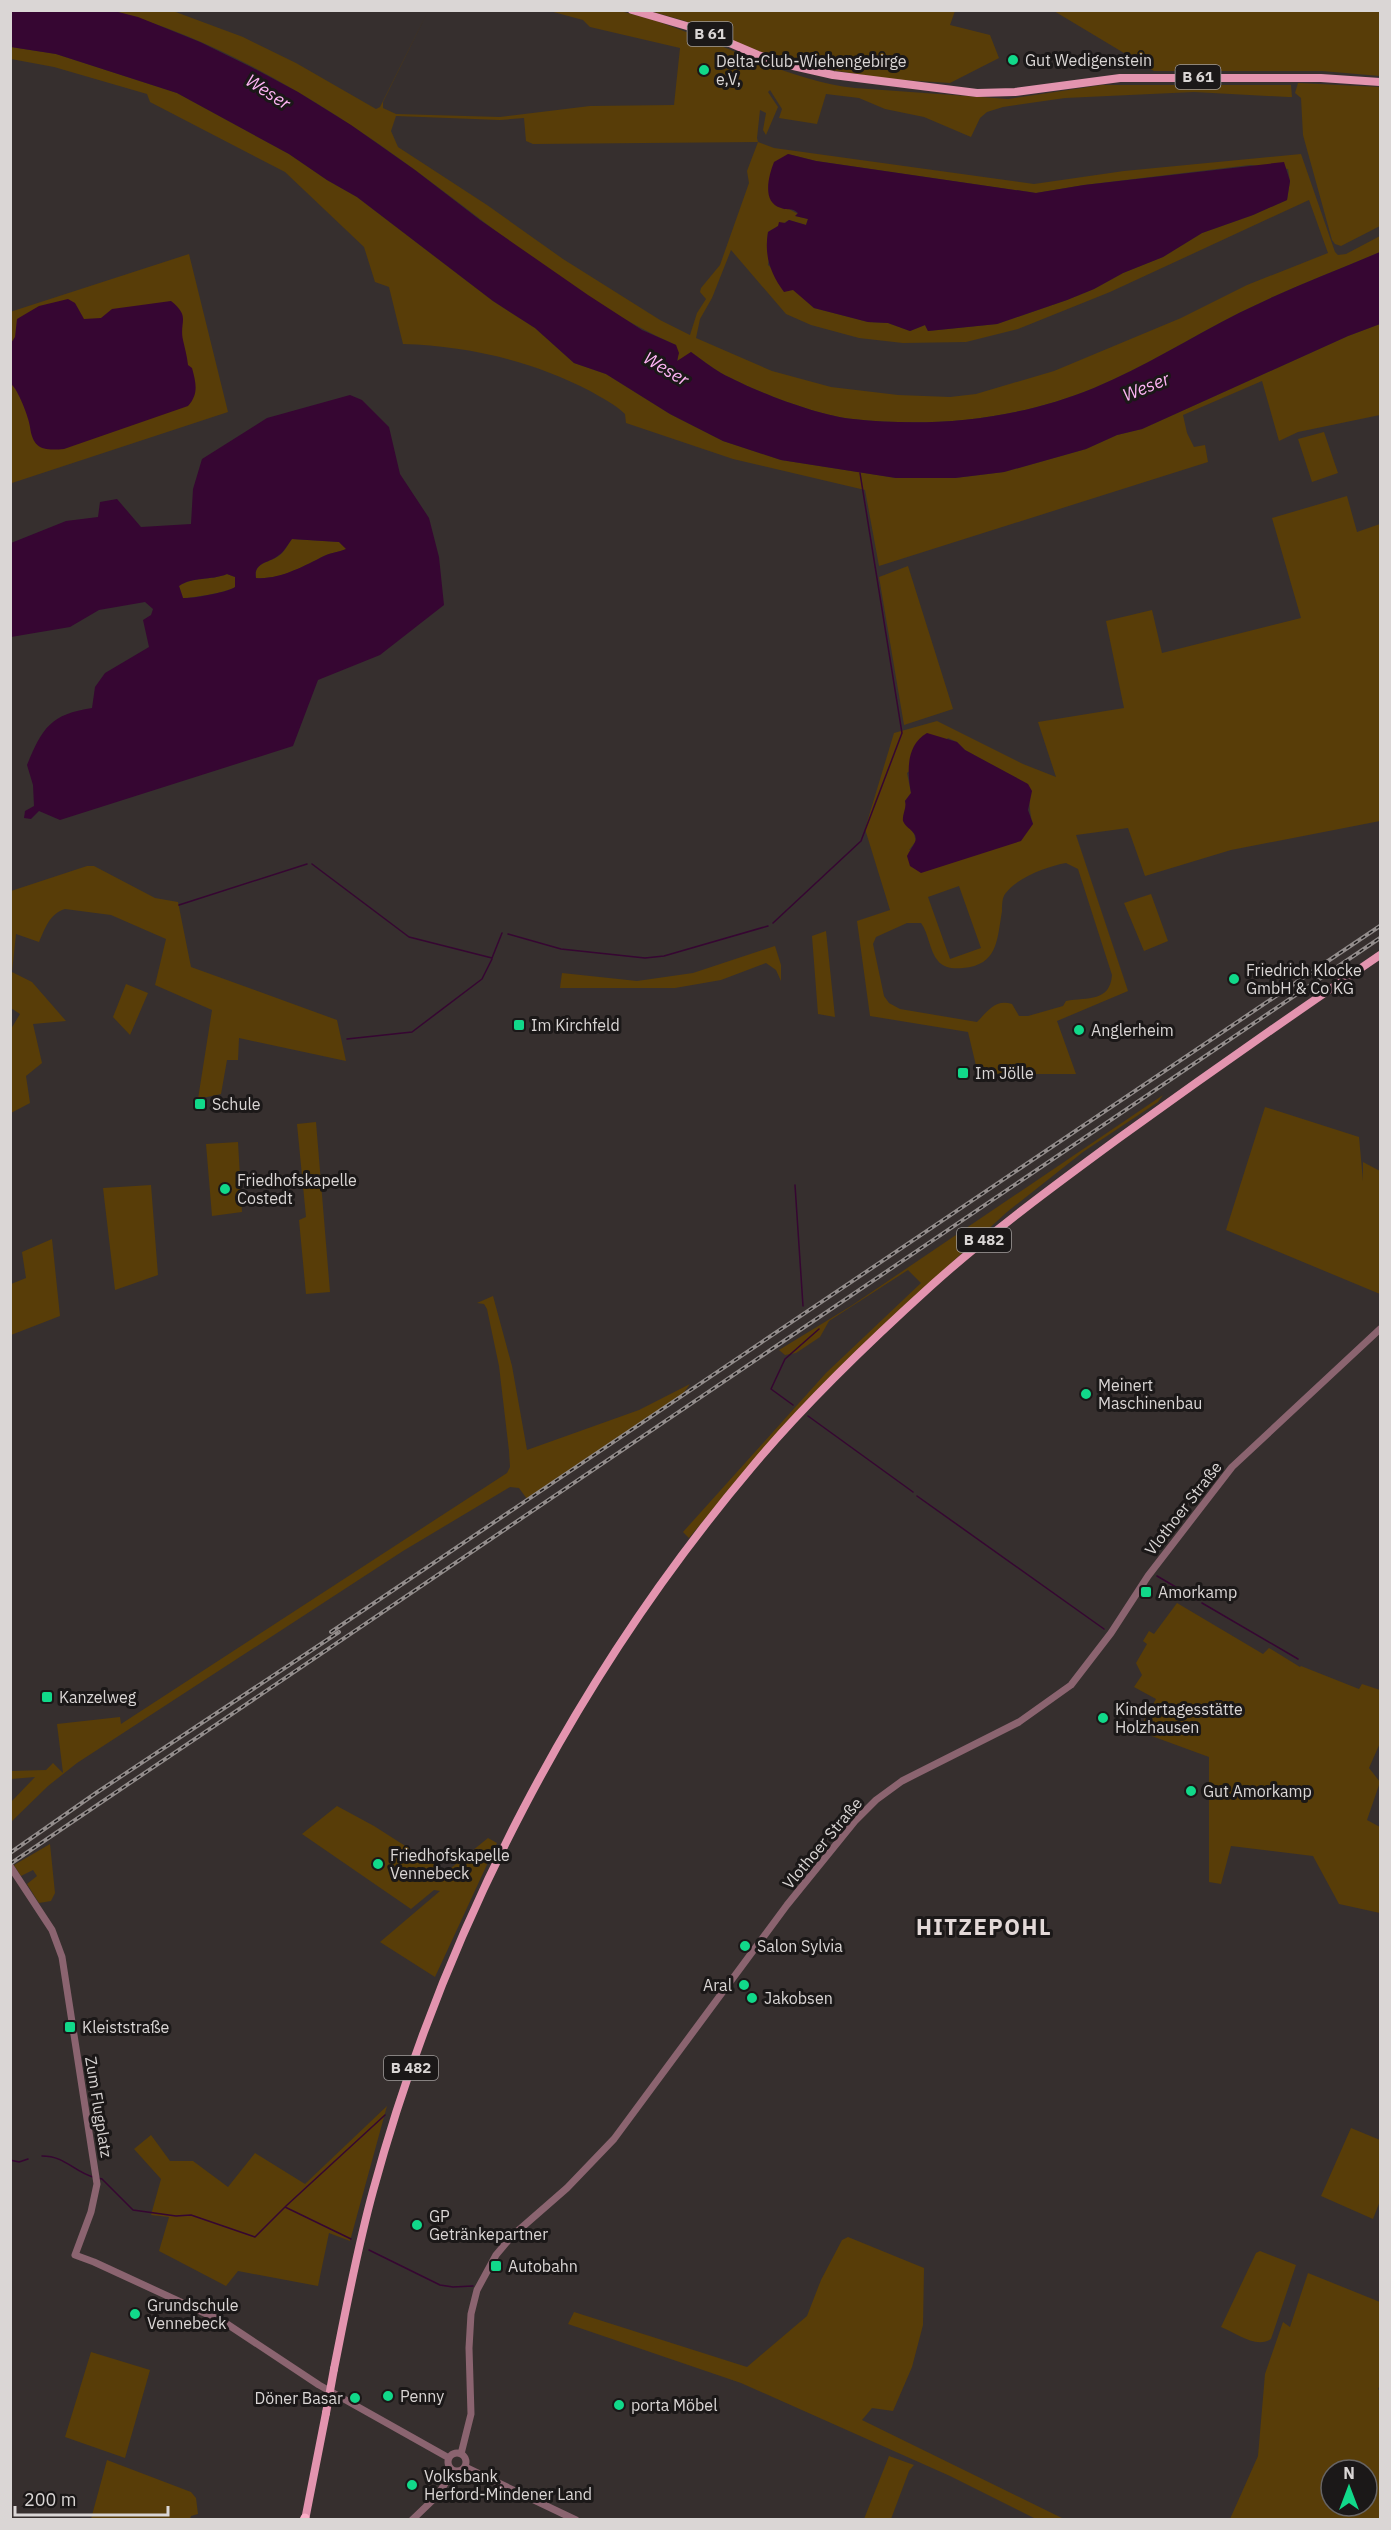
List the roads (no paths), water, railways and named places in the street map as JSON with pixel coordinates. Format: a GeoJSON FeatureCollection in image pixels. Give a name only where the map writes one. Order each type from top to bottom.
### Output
{"type":"FeatureCollection","features":[{"type":"Feature","properties":{"kind":"main road","name":"B 61"},"geometry":{"type":"LineString","coordinates":[[632,10],[697,29],[758,56],[789,66],[833,75],[977,93],[1015,92],[1088,80],[1129,77],[1321,78],[1380,82]]}},
{"type":"Feature","properties":{"kind":"main road","name":"B 482"},"geometry":{"type":"LineString","coordinates":[[305,2519],[334,2369],[373,2192],[411,2069],[441,1987],[494,1867],[537,1785],[610,1660],[680,1558],[754,1464],[879,1334],[932,1284],[1012,1218],[1203,1077],[1380,955]]}},
{"type":"Feature","properties":{"kind":"street","name":"Vlothoer Straße"},"geometry":{"type":"LineString","coordinates":[[461,2454],[471,2414],[469,2338],[471,2314],[477,2290],[496,2255],[512,2236],[567,2188],[614,2139],[787,1905],[855,1821],[876,1800],[902,1781],[1019,1722],[1071,1685],[1111,1633],[1148,1576],[1232,1467],[1380,1329]]}},
{"type":"Feature","properties":{"kind":"street","name":"Zum Flugplatz"},"geometry":{"type":"LineString","coordinates":[[10,1866],[52,1930],[62,1957],[97,2177],[93,2206],[75,2255],[224,2322],[329,2391],[449,2458]]}},
{"type":"Feature","properties":{"kind":"street"},"geometry":{"type":"LineString","coordinates":[[454,2454],[461,2454],[466,2459],[465,2467],[460,2471],[453,2471],[448,2465],[449,2458],[454,2454]]}},
{"type":"Feature","properties":{"kind":"street"},"geometry":{"type":"LineString","coordinates":[[465,2467],[576,2520]]}},
{"type":"Feature","properties":{"kind":"street"},"geometry":{"type":"LineString","coordinates":[[412,2520],[436,2496],[453,2471]]}},
{"type":"Feature","properties":{"kind":"water","name":"Weser"},"geometry":{"type":"Polygon","coordinates":[[[11,10],[114,11],[138,17],[200,42],[251,67],[298,92],[351,125],[480,220],[588,295],[642,330],[676,345],[679,353],[677,361],[691,352],[721,373],[750,387],[838,417],[884,422],[945,421],[1006,414],[1065,399],[1131,371],[1256,305],[1380,252],[1380,324],[1348,336],[1142,429],[1117,435],[1086,449],[1004,472],[955,478],[896,478],[781,460],[723,441],[670,414],[606,374],[574,363],[535,328],[493,301],[357,197],[289,154],[177,93],[56,54],[11,47],[11,10]]]}},
{"type":"Feature","properties":{"kind":"water"},"geometry":{"type":"Polygon","coordinates":[[[788,154],[816,161],[1036,193],[1084,185],[1284,162],[1290,181],[1287,200],[1202,233],[1163,257],[1067,300],[997,324],[928,331],[925,325],[910,331],[888,323],[868,322],[814,308],[793,290],[784,292],[769,264],[768,232],[778,226],[779,222],[785,223],[789,220],[806,225],[808,219],[795,216],[798,213],[794,210],[783,209],[775,205],[769,194],[770,174],[774,162],[788,154]]]}},
{"type":"Feature","properties":{"kind":"water"},"geometry":{"type":"Polygon","coordinates":[[[68,299],[75,303],[84,319],[101,318],[112,309],[171,301],[177,306],[183,315],[183,340],[196,388],[194,397],[188,406],[64,449],[50,450],[40,447],[31,434],[23,404],[11,384],[11,343],[15,337],[17,319],[39,306],[68,299]]]}},
{"type":"Feature","properties":{"kind":"water"},"geometry":{"type":"Polygon","coordinates":[[[350,395],[362,400],[389,427],[400,474],[429,518],[439,557],[444,605],[380,655],[318,680],[293,746],[60,820],[39,811],[31,819],[24,818],[25,811],[34,806],[33,785],[27,765],[43,732],[57,719],[67,714],[92,708],[95,687],[105,673],[149,647],[143,620],[151,615],[153,609],[145,602],[99,610],[70,627],[11,637],[11,543],[66,521],[98,517],[100,502],[117,499],[141,527],[191,524],[193,489],[202,459],[267,418],[350,395]],[[292,539],[281,554],[257,569],[256,578],[282,575],[326,555],[346,549],[339,542],[292,539]],[[227,574],[184,583],[179,586],[183,598],[210,595],[235,587],[235,577],[227,574]]]}},
{"type":"Feature","properties":{"kind":"water"},"geometry":{"type":"Polygon","coordinates":[[[927,733],[957,742],[965,750],[1028,784],[1032,791],[1028,810],[1033,824],[1021,841],[921,873],[910,866],[907,856],[916,839],[903,818],[905,801],[911,793],[910,759],[915,744],[927,733]]]}},
{"type":"Feature","properties":{"kind":"waterway"},"geometry":{"type":"LineString","coordinates":[[773,923],[861,841],[902,733],[860,473]]}},
{"type":"Feature","properties":{"kind":"waterway"},"geometry":{"type":"LineString","coordinates":[[179,905],[307,864]]}},
{"type":"Feature","properties":{"kind":"waterway"},"geometry":{"type":"LineString","coordinates":[[312,864],[409,937],[492,958],[502,933]]}},
{"type":"Feature","properties":{"kind":"waterway"},"geometry":{"type":"LineString","coordinates":[[508,934],[561,949],[645,958],[664,956],[768,926]]}},
{"type":"Feature","properties":{"kind":"waterway"},"geometry":{"type":"LineString","coordinates":[[347,1039],[412,1032],[482,979],[492,959]]}},
{"type":"Feature","properties":{"kind":"waterway"},"geometry":{"type":"LineString","coordinates":[[795,1185],[803,1306]]}},
{"type":"Feature","properties":{"kind":"waterway"},"geometry":{"type":"LineString","coordinates":[[793,1405],[771,1389],[785,1359],[819,1329]]}},
{"type":"Feature","properties":{"kind":"waterway"},"geometry":{"type":"LineString","coordinates":[[808,1416],[913,1492]]}},
{"type":"Feature","properties":{"kind":"waterway"},"geometry":{"type":"LineString","coordinates":[[917,1496],[1104,1629]]}},
{"type":"Feature","properties":{"kind":"waterway"},"geometry":{"type":"LineString","coordinates":[[1157,1576],[1198,1600]]}},
{"type":"Feature","properties":{"kind":"waterway"},"geometry":{"type":"LineString","coordinates":[[1202,1603],[1298,1659]]}},
{"type":"Feature","properties":{"kind":"waterway"},"geometry":{"type":"LineString","coordinates":[[286,2206],[385,2115]]}},
{"type":"Feature","properties":{"kind":"waterway"},"geometry":{"type":"LineString","coordinates":[[42,2156],[57,2158],[93,2177]]}},
{"type":"Feature","properties":{"kind":"waterway"},"geometry":{"type":"LineString","coordinates":[[10,2160],[19,2162],[28,2159]]}},
{"type":"Feature","properties":{"kind":"waterway"},"geometry":{"type":"LineString","coordinates":[[98,2178],[102,2179],[133,2210],[176,2216],[191,2215],[255,2237],[285,2207],[351,2239]]}},
{"type":"Feature","properties":{"kind":"waterway"},"geometry":{"type":"LineString","coordinates":[[369,2250],[440,2285],[473,2286]]}},
{"type":"Feature","properties":{"kind":"railway"},"geometry":{"type":"LineString","coordinates":[[331,1632],[1380,926]]}},
{"type":"Feature","properties":{"kind":"railway"},"geometry":{"type":"LineString","coordinates":[[10,1864],[1380,938]]}},
{"type":"Feature","properties":{"kind":"railway"},"geometry":{"type":"LineString","coordinates":[[10,1853],[96,1793],[339,1632]]}},
{"type":"Feature","properties":{"kind":"place","name":"Gut Wedigenstein"},"geometry":{"type":"Point","coordinates":[1013,60]}},
{"type":"Feature","properties":{"kind":"place","name":"Delta-Club-Wiehengebirge e,V,"},"geometry":{"type":"Point","coordinates":[704,70]}},
{"type":"Feature","properties":{"kind":"place","name":"Friedrich Klocke GmbH & Co KG"},"geometry":{"type":"Point","coordinates":[1234,979]}},
{"type":"Feature","properties":{"kind":"place","name":"Im Kirchfeld"},"geometry":{"type":"Point","coordinates":[519,1025]}},
{"type":"Feature","properties":{"kind":"place","name":"Anglerheim"},"geometry":{"type":"Point","coordinates":[1079,1030]}},
{"type":"Feature","properties":{"kind":"place","name":"Im Jölle"},"geometry":{"type":"Point","coordinates":[963,1073]}},
{"type":"Feature","properties":{"kind":"place","name":"Schule"},"geometry":{"type":"Point","coordinates":[200,1104]}},
{"type":"Feature","properties":{"kind":"place","name":"Friedhofskapelle Costedt"},"geometry":{"type":"Point","coordinates":[225,1189]}},
{"type":"Feature","properties":{"kind":"place","name":"Meinert Maschinenbau"},"geometry":{"type":"Point","coordinates":[1086,1394]}},
{"type":"Feature","properties":{"kind":"place","name":"Amorkamp"},"geometry":{"type":"Point","coordinates":[1146,1592]}},
{"type":"Feature","properties":{"kind":"place","name":"Kanzelweg"},"geometry":{"type":"Point","coordinates":[47,1697]}},
{"type":"Feature","properties":{"kind":"place","name":"Kindertagesstätte Holzhausen"},"geometry":{"type":"Point","coordinates":[1103,1718]}},
{"type":"Feature","properties":{"kind":"place","name":"Gut Amorkamp"},"geometry":{"type":"Point","coordinates":[1191,1791]}},
{"type":"Feature","properties":{"kind":"place","name":"Friedhofskapelle Vennebeck"},"geometry":{"type":"Point","coordinates":[378,1864]}},
{"type":"Feature","properties":{"kind":"place","name":"Salon Sylvia"},"geometry":{"type":"Point","coordinates":[745,1946]}},
{"type":"Feature","properties":{"kind":"place","name":"Aral"},"geometry":{"type":"Point","coordinates":[744,1985]}},
{"type":"Feature","properties":{"kind":"place","name":"Jakobsen"},"geometry":{"type":"Point","coordinates":[752,1998]}},
{"type":"Feature","properties":{"kind":"place","name":"Kleiststraße"},"geometry":{"type":"Point","coordinates":[70,2027]}},
{"type":"Feature","properties":{"kind":"place","name":"GP Getränkepartner"},"geometry":{"type":"Point","coordinates":[417,2225]}},
{"type":"Feature","properties":{"kind":"place","name":"Autobahn"},"geometry":{"type":"Point","coordinates":[496,2266]}},
{"type":"Feature","properties":{"kind":"place","name":"Grundschule Vennebeck"},"geometry":{"type":"Point","coordinates":[135,2314]}},
{"type":"Feature","properties":{"kind":"place","name":"Penny"},"geometry":{"type":"Point","coordinates":[388,2396]}},
{"type":"Feature","properties":{"kind":"place","name":"Döner Basar"},"geometry":{"type":"Point","coordinates":[355,2398]}},
{"type":"Feature","properties":{"kind":"place","name":"porta Möbel"},"geometry":{"type":"Point","coordinates":[619,2405]}},
{"type":"Feature","properties":{"kind":"place","name":"Volksbank Herford-Mindener Land"},"geometry":{"type":"Point","coordinates":[412,2485]}},
{"type":"Feature","properties":{"kind":"district","name":"HITZEPOHL"},"geometry":{"type":"Point","coordinates":[984,1927]}}]}
